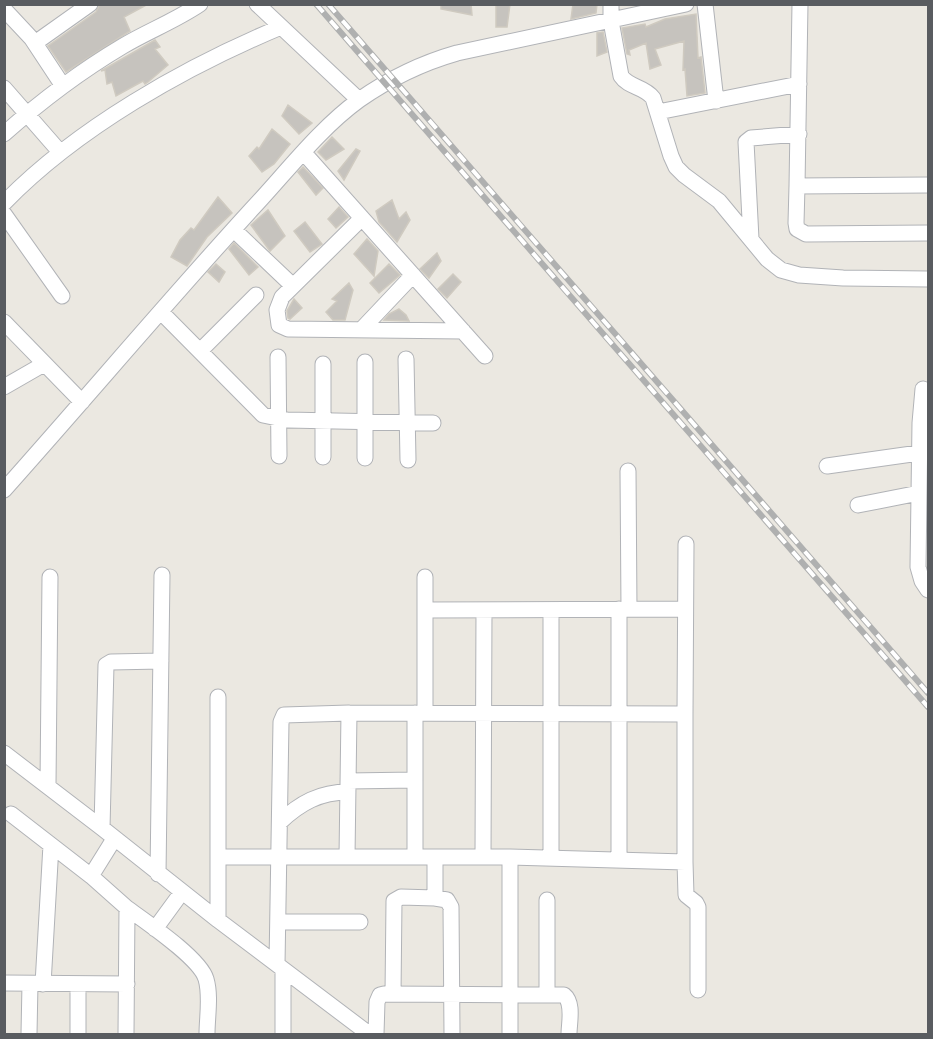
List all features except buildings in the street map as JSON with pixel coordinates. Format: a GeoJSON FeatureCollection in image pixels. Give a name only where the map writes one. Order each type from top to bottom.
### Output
{"type":"FeatureCollection","features":[{"type":"Feature","properties":{"kind":"street"},"geometry":{"type":"LineString","coordinates":[[35,43],[90,4]]}},
{"type":"Feature","properties":{"kind":"street"},"geometry":{"type":"LineString","coordinates":[[4,134],[27,113],[84,70],[200,4]]}},
{"type":"Feature","properties":{"kind":"street"},"geometry":{"type":"LineString","coordinates":[[257,4],[359,100]]}},
{"type":"Feature","properties":{"kind":"street"},"geometry":{"type":"LineString","coordinates":[[611,4],[611,21],[621,76],[624,81],[648,92],[658,112],[670,156],[676,167],[684,176],[719,201],[767,259],[781,270],[799,275],[928,279]]}},
{"type":"Feature","properties":{"kind":"street"},"geometry":{"type":"LineString","coordinates":[[705,4],[716,101]]}},
{"type":"Feature","properties":{"kind":"street"},"geometry":{"type":"LineString","coordinates":[[800,4],[796,229],[800,232],[928,233]]}},
{"type":"Feature","properties":{"kind":"street"},"geometry":{"type":"LineString","coordinates":[[4,490],[304,153],[359,100],[428,62],[457,53],[678,5]]}},
{"type":"Feature","properties":{"kind":"street"},"geometry":{"type":"LineString","coordinates":[[4,9],[35,43],[63,86]]}},
{"type":"Feature","properties":{"kind":"street"},"geometry":{"type":"LineString","coordinates":[[4,203],[42,167],[115,115],[189,70],[242,43],[281,27]]}},
{"type":"Feature","properties":{"kind":"street"},"geometry":{"type":"LineString","coordinates":[[658,112],[799,84]]}},
{"type":"Feature","properties":{"kind":"street"},"geometry":{"type":"LineString","coordinates":[[4,88],[60,153]]}},
{"type":"Feature","properties":{"kind":"street"},"geometry":{"type":"LineString","coordinates":[[751,239],[746,142],[751,138],[798,134]]}},
{"type":"Feature","properties":{"kind":"street"},"geometry":{"type":"LineString","coordinates":[[304,153],[485,356]]}},
{"type":"Feature","properties":{"kind":"street"},"geometry":{"type":"LineString","coordinates":[[796,186],[928,185]]}},
{"type":"Feature","properties":{"kind":"street"},"geometry":{"type":"LineString","coordinates":[[4,214],[62,296]]}},
{"type":"Feature","properties":{"kind":"street"},"geometry":{"type":"LineString","coordinates":[[362,218],[279,302],[277,310],[279,324],[283,327],[361,330],[463,331]]}},
{"type":"Feature","properties":{"kind":"street"},"geometry":{"type":"LineString","coordinates":[[234,230],[293,286]]}},
{"type":"Feature","properties":{"kind":"street"},"geometry":{"type":"LineString","coordinates":[[361,330],[413,275]]}},
{"type":"Feature","properties":{"kind":"street"},"geometry":{"type":"LineString","coordinates":[[200,351],[256,295]]}},
{"type":"Feature","properties":{"kind":"street"},"geometry":{"type":"LineString","coordinates":[[161,312],[263,415],[279,419],[433,423]]}},
{"type":"Feature","properties":{"kind":"street"},"geometry":{"type":"LineString","coordinates":[[4,322],[82,402]]}},
{"type":"Feature","properties":{"kind":"street"},"geometry":{"type":"LineString","coordinates":[[278,357],[279,456]]}},
{"type":"Feature","properties":{"kind":"street"},"geometry":{"type":"LineString","coordinates":[[406,359],[408,460]]}},
{"type":"Feature","properties":{"kind":"street"},"geometry":{"type":"LineString","coordinates":[[365,362],[365,458]]}},
{"type":"Feature","properties":{"kind":"street"},"geometry":{"type":"LineString","coordinates":[[4,387],[44,364]]}},
{"type":"Feature","properties":{"kind":"street"},"geometry":{"type":"LineString","coordinates":[[323,364],[323,457]]}},
{"type":"Feature","properties":{"kind":"street"},"geometry":{"type":"LineString","coordinates":[[923,389],[919,493],[924,511],[918,567],[922,581],[928,590]]}},
{"type":"Feature","properties":{"kind":"street"},"geometry":{"type":"LineString","coordinates":[[827,466],[919,453]]}},
{"type":"Feature","properties":{"kind":"street"},"geometry":{"type":"LineString","coordinates":[[619,860],[619,713],[628,471]]}},
{"type":"Feature","properties":{"kind":"street"},"geometry":{"type":"LineString","coordinates":[[858,504],[919,493]]}},
{"type":"Feature","properties":{"kind":"street"},"geometry":{"type":"LineString","coordinates":[[686,544],[685,862],[686,895],[698,907],[698,990]]}},
{"type":"Feature","properties":{"kind":"street"},"geometry":{"type":"LineString","coordinates":[[158,874],[162,575]]}},
{"type":"Feature","properties":{"kind":"street"},"geometry":{"type":"LineString","coordinates":[[48,785],[50,577]]}},
{"type":"Feature","properties":{"kind":"street"},"geometry":{"type":"LineString","coordinates":[[415,857],[415,780],[420,713],[424,577]]}},
{"type":"Feature","properties":{"kind":"street"},"geometry":{"type":"LineString","coordinates":[[424,610],[686,609]]}},
{"type":"Feature","properties":{"kind":"street"},"geometry":{"type":"LineString","coordinates":[[483,857],[484,610]]}},
{"type":"Feature","properties":{"kind":"street"},"geometry":{"type":"LineString","coordinates":[[551,610],[551,858]]}},
{"type":"Feature","properties":{"kind":"street"},"geometry":{"type":"LineString","coordinates":[[102,828],[106,665],[111,662],[161,661]]}},
{"type":"Feature","properties":{"kind":"street"},"geometry":{"type":"LineString","coordinates":[[218,697],[218,920]]}},
{"type":"Feature","properties":{"kind":"street"},"geometry":{"type":"LineString","coordinates":[[283,1035],[278,922],[282,718],[288,714],[349,713],[685,714]]}},
{"type":"Feature","properties":{"kind":"street"},"geometry":{"type":"LineString","coordinates":[[347,857],[349,713]]}},
{"type":"Feature","properties":{"kind":"street"},"geometry":{"type":"LineString","coordinates":[[4,753],[369,1035]]}},
{"type":"Feature","properties":{"kind":"street"},"geometry":{"type":"LineString","coordinates":[[280,822],[306,801],[348,786],[415,780]]}},
{"type":"Feature","properties":{"kind":"street"},"geometry":{"type":"LineString","coordinates":[[11,814],[198,964],[206,977],[207,1035]]}},
{"type":"Feature","properties":{"kind":"street"},"geometry":{"type":"LineString","coordinates":[[91,876],[114,839]]}},
{"type":"Feature","properties":{"kind":"street"},"geometry":{"type":"LineString","coordinates":[[29,1035],[37,984],[51,845]]}},
{"type":"Feature","properties":{"kind":"street"},"geometry":{"type":"LineString","coordinates":[[218,857],[510,857],[685,862]]}},
{"type":"Feature","properties":{"kind":"street"},"geometry":{"type":"LineString","coordinates":[[435,857],[435,898]]}},
{"type":"Feature","properties":{"kind":"street"},"geometry":{"type":"LineString","coordinates":[[510,857],[510,1035]]}},
{"type":"Feature","properties":{"kind":"street"},"geometry":{"type":"LineString","coordinates":[[155,929],[182,892]]}},
{"type":"Feature","properties":{"kind":"street"},"geometry":{"type":"LineString","coordinates":[[393,994],[394,901],[401,897],[447,900],[451,907],[452,1035]]}},
{"type":"Feature","properties":{"kind":"street"},"geometry":{"type":"LineString","coordinates":[[547,900],[547,994]]}},
{"type":"Feature","properties":{"kind":"street"},"geometry":{"type":"LineString","coordinates":[[126,1035],[127,908]]}},
{"type":"Feature","properties":{"kind":"street"},"geometry":{"type":"LineString","coordinates":[[278,922],[360,922]]}},
{"type":"Feature","properties":{"kind":"street"},"geometry":{"type":"LineString","coordinates":[[4,983],[126,984]]}},
{"type":"Feature","properties":{"kind":"street"},"geometry":{"type":"LineString","coordinates":[[78,984],[78,1035]]}},
{"type":"Feature","properties":{"kind":"street"},"geometry":{"type":"LineString","coordinates":[[376,1035],[378,998],[384,994],[564,995],[570,1004],[569,1035]]}},
{"type":"Feature","properties":{"kind":"railway"},"geometry":{"type":"LineString","coordinates":[[316,4],[928,707]]}},
{"type":"Feature","properties":{"kind":"railway"},"geometry":{"type":"LineString","coordinates":[[328,4],[928,693]]}}]}
